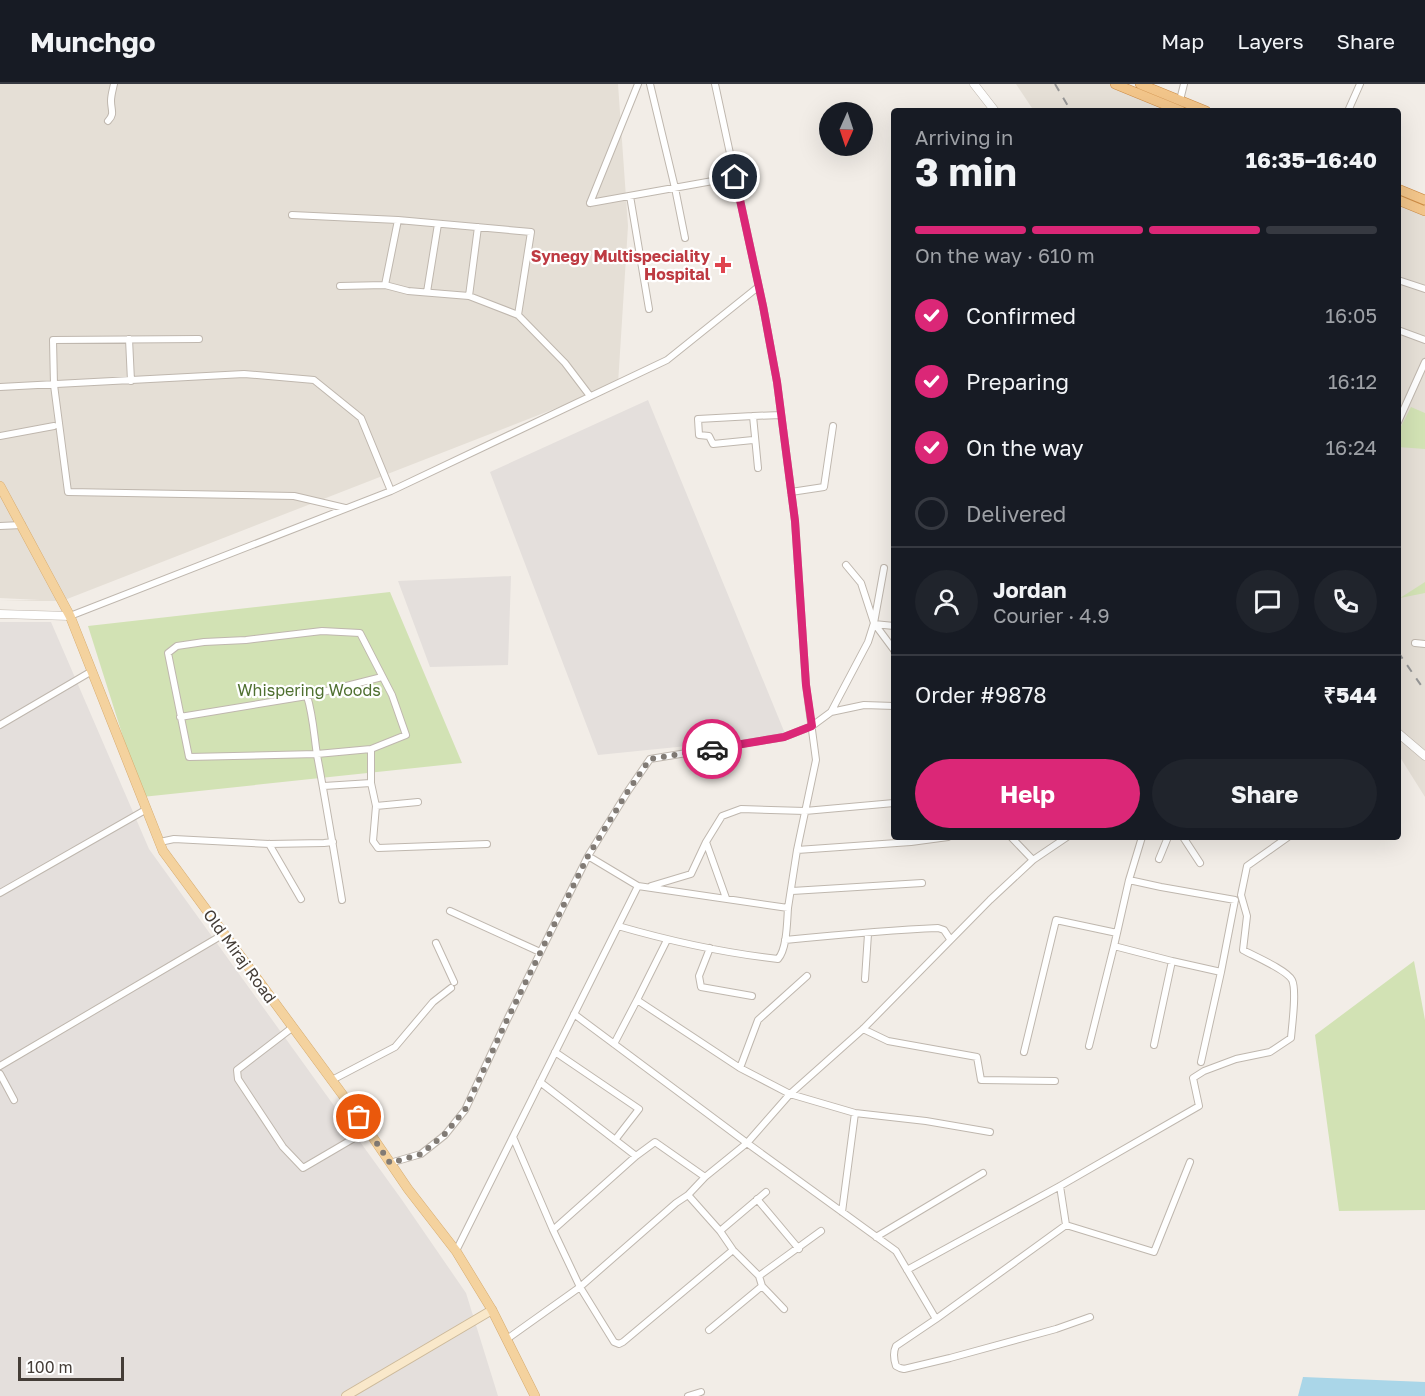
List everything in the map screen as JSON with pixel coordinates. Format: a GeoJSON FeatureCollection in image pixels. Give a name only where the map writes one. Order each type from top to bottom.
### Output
{"type":"FeatureCollection","features":[{"type":"Feature","properties":{"kind":"highway"},"geometry":{"type":"LineString","coordinates":[[1115,84],[1174,108]]}},
{"type":"Feature","properties":{"kind":"highway"},"geometry":{"type":"LineString","coordinates":[[1140,84],[1199,108]]}},
{"type":"Feature","properties":{"kind":"highway"},"geometry":{"type":"LineString","coordinates":[[1401,190],[1425,200]]}},
{"type":"Feature","properties":{"kind":"highway"},"geometry":{"type":"LineString","coordinates":[[1401,201],[1425,211]]}},
{"type":"Feature","properties":{"kind":"main road","name":"Old Miraj Road"},"geometry":{"type":"LineString","coordinates":[[0,486],[70,616],[163,851],[332,1080],[408,1189],[456,1251],[492,1310],[535,1396]]}},
{"type":"Feature","properties":{"kind":"main road"},"geometry":{"type":"LineString","coordinates":[[346,1396],[492,1310]]}},
{"type":"Feature","properties":{"kind":"street"},"geometry":{"type":"LineString","coordinates":[[108,121],[113,112],[111,101],[114,84]]}},
{"type":"Feature","properties":{"kind":"street"},"geometry":{"type":"LineString","coordinates":[[638,84],[590,203],[735,177]]}},
{"type":"Feature","properties":{"kind":"street"},"geometry":{"type":"LineString","coordinates":[[650,84],[685,238]]}},
{"type":"Feature","properties":{"kind":"street"},"geometry":{"type":"LineString","coordinates":[[618,926],[667,940],[778,959],[785,940],[797,850],[816,760],[806,685],[795,521],[777,382],[715,84]]}},
{"type":"Feature","properties":{"kind":"street"},"geometry":{"type":"LineString","coordinates":[[974,84],[993,108]]}},
{"type":"Feature","properties":{"kind":"street"},"geometry":{"type":"LineString","coordinates":[[1180,100],[1184,84]]}},
{"type":"Feature","properties":{"kind":"street"},"geometry":{"type":"LineString","coordinates":[[1349,108],[1360,84]]}},
{"type":"Feature","properties":{"kind":"street"},"geometry":{"type":"LineString","coordinates":[[630,196],[649,309]]}},
{"type":"Feature","properties":{"kind":"street"},"geometry":{"type":"LineString","coordinates":[[292,215],[398,220],[531,232],[518,315]]}},
{"type":"Feature","properties":{"kind":"street"},"geometry":{"type":"LineString","coordinates":[[385,285],[398,220]]}},
{"type":"Feature","properties":{"kind":"street"},"geometry":{"type":"LineString","coordinates":[[427,292],[438,224]]}},
{"type":"Feature","properties":{"kind":"street"},"geometry":{"type":"LineString","coordinates":[[469,296],[478,227]]}},
{"type":"Feature","properties":{"kind":"street"},"geometry":{"type":"LineString","coordinates":[[1401,281],[1425,289]]}},
{"type":"Feature","properties":{"kind":"street"},"geometry":{"type":"LineString","coordinates":[[340,286],[385,285],[408,291],[469,296],[518,315],[565,363],[590,396]]}},
{"type":"Feature","properties":{"kind":"street"},"geometry":{"type":"LineString","coordinates":[[0,614],[70,616],[392,490],[667,360],[758,286]]}},
{"type":"Feature","properties":{"kind":"street"},"geometry":{"type":"LineString","coordinates":[[1401,331],[1425,340]]}},
{"type":"Feature","properties":{"kind":"street"},"geometry":{"type":"LineString","coordinates":[[129,339],[131,381]]}},
{"type":"Feature","properties":{"kind":"street"},"geometry":{"type":"LineString","coordinates":[[199,339],[53,340],[54,385],[68,492],[294,496],[347,508]]}},
{"type":"Feature","properties":{"kind":"street"},"geometry":{"type":"LineString","coordinates":[[1401,415],[1425,362]]}},
{"type":"Feature","properties":{"kind":"street"},"geometry":{"type":"LineString","coordinates":[[0,387],[244,374],[314,380],[361,418],[392,490]]}},
{"type":"Feature","properties":{"kind":"street"},"geometry":{"type":"LineString","coordinates":[[753,440],[713,444],[709,436],[699,435],[698,419],[781,415]]}},
{"type":"Feature","properties":{"kind":"street"},"geometry":{"type":"LineString","coordinates":[[753,417],[758,468]]}},
{"type":"Feature","properties":{"kind":"street"},"geometry":{"type":"LineString","coordinates":[[0,436],[54,426]]}},
{"type":"Feature","properties":{"kind":"street"},"geometry":{"type":"LineString","coordinates":[[791,492],[824,487],[833,426]]}},
{"type":"Feature","properties":{"kind":"street"},"geometry":{"type":"LineString","coordinates":[[0,526],[22,525]]}},
{"type":"Feature","properties":{"kind":"street"},"geometry":{"type":"LineString","coordinates":[[846,565],[861,583],[874,623],[891,646]]}},
{"type":"Feature","properties":{"kind":"street"},"geometry":{"type":"LineString","coordinates":[[831,712],[868,642],[874,623],[884,568]]}},
{"type":"Feature","properties":{"kind":"street"},"geometry":{"type":"LineString","coordinates":[[874,623],[891,626]]}},
{"type":"Feature","properties":{"kind":"street"},"geometry":{"type":"LineString","coordinates":[[321,631],[360,633],[392,695],[406,735],[371,749],[317,754],[189,757],[180,717],[168,653],[177,646],[321,631]]}},
{"type":"Feature","properties":{"kind":"street"},"geometry":{"type":"LineString","coordinates":[[1415,643],[1425,644]]}},
{"type":"Feature","properties":{"kind":"street"},"geometry":{"type":"LineString","coordinates":[[0,725],[92,671]]}},
{"type":"Feature","properties":{"kind":"street"},"geometry":{"type":"LineString","coordinates":[[180,717],[307,696],[382,677]]}},
{"type":"Feature","properties":{"kind":"street"},"geometry":{"type":"LineString","coordinates":[[307,696],[342,900]]}},
{"type":"Feature","properties":{"kind":"street"},"geometry":{"type":"LineString","coordinates":[[390,1163],[421,1154],[444,1135],[465,1110],[588,856],[650,759],[784,737],[812,726],[831,712],[864,705],[891,706]]}},
{"type":"Feature","properties":{"kind":"street"},"geometry":{"type":"LineString","coordinates":[[1401,736],[1425,756]]}},
{"type":"Feature","properties":{"kind":"street"},"geometry":{"type":"LineString","coordinates":[[371,749],[371,783],[376,806],[373,841],[378,848],[487,844]]}},
{"type":"Feature","properties":{"kind":"street"},"geometry":{"type":"LineString","coordinates":[[324,786],[371,783]]}},
{"type":"Feature","properties":{"kind":"street"},"geometry":{"type":"LineString","coordinates":[[376,806],[418,802]]}},
{"type":"Feature","properties":{"kind":"street"},"geometry":{"type":"LineString","coordinates":[[647,887],[692,874],[706,842],[722,816],[741,809],[805,811],[891,803]]}},
{"type":"Feature","properties":{"kind":"street"},"geometry":{"type":"LineString","coordinates":[[0,894],[147,810]]}},
{"type":"Feature","properties":{"kind":"street"},"geometry":{"type":"LineString","coordinates":[[160,842],[174,839],[269,844],[333,842]]}},
{"type":"Feature","properties":{"kind":"street"},"geometry":{"type":"LineString","coordinates":[[797,850],[924,840]]}},
{"type":"Feature","properties":{"kind":"street"},"geometry":{"type":"LineString","coordinates":[[1014,840],[1033,860]]}},
{"type":"Feature","properties":{"kind":"street"},"geometry":{"type":"LineString","coordinates":[[507,1339],[580,1287],[747,1143],[790,1094],[863,1029],[990,900],[1033,860],[1063,840]]}},
{"type":"Feature","properties":{"kind":"street"},"geometry":{"type":"LineString","coordinates":[[1089,1046],[1129,879],[1141,840]]}},
{"type":"Feature","properties":{"kind":"street"},"geometry":{"type":"LineString","coordinates":[[1159,859],[1167,840]]}},
{"type":"Feature","properties":{"kind":"street"},"geometry":{"type":"LineString","coordinates":[[1185,840],[1200,864]]}},
{"type":"Feature","properties":{"kind":"street"},"geometry":{"type":"LineString","coordinates":[[907,1270],[1199,1106],[1193,1078],[1204,1071],[1236,1059],[1270,1052],[1291,1038],[1294,995],[1292,980],[1282,970],[1243,950],[1247,916],[1241,895],[1247,866],[1284,840]]}},
{"type":"Feature","properties":{"kind":"street"},"geometry":{"type":"LineString","coordinates":[[706,842],[726,898]]}},
{"type":"Feature","properties":{"kind":"street"},"geometry":{"type":"LineString","coordinates":[[269,844],[301,899]]}},
{"type":"Feature","properties":{"kind":"street"},"geometry":{"type":"LineString","coordinates":[[588,856],[638,886],[788,908]]}},
{"type":"Feature","properties":{"kind":"street"},"geometry":{"type":"LineString","coordinates":[[1129,879],[1235,900],[1201,1062]]}},
{"type":"Feature","properties":{"kind":"street"},"geometry":{"type":"LineString","coordinates":[[792,891],[922,883]]}},
{"type":"Feature","properties":{"kind":"street"},"geometry":{"type":"LineString","coordinates":[[456,1251],[638,886]]}},
{"type":"Feature","properties":{"kind":"street"},"geometry":{"type":"LineString","coordinates":[[450,912],[540,952]]}},
{"type":"Feature","properties":{"kind":"street"},"geometry":{"type":"LineString","coordinates":[[1024,1052],[1056,920],[1117,933]]}},
{"type":"Feature","properties":{"kind":"street"},"geometry":{"type":"LineString","coordinates":[[785,940],[938,928],[944,930],[950,939]]}},
{"type":"Feature","properties":{"kind":"street"},"geometry":{"type":"LineString","coordinates":[[0,1066],[224,934]]}},
{"type":"Feature","properties":{"kind":"street"},"geometry":{"type":"LineString","coordinates":[[865,980],[868,934]]}},
{"type":"Feature","properties":{"kind":"street"},"geometry":{"type":"LineString","coordinates":[[614,1044],[667,940]]}},
{"type":"Feature","properties":{"kind":"street"},"geometry":{"type":"LineString","coordinates":[[332,1080],[395,1047],[433,1002],[452,985],[436,943]]}},
{"type":"Feature","properties":{"kind":"street"},"geometry":{"type":"LineString","coordinates":[[1114,946],[1172,962],[1221,972]]}},
{"type":"Feature","properties":{"kind":"street"},"geometry":{"type":"LineString","coordinates":[[710,948],[699,976],[700,987],[752,996]]}},
{"type":"Feature","properties":{"kind":"street"},"geometry":{"type":"LineString","coordinates":[[1154,1045],[1172,962]]}},
{"type":"Feature","properties":{"kind":"street"},"geometry":{"type":"LineString","coordinates":[[740,1068],[758,1020],[807,976]]}},
{"type":"Feature","properties":{"kind":"street"},"geometry":{"type":"LineString","coordinates":[[637,1000],[740,1068],[790,1094],[855,1113],[926,1121],[990,1132]]}},
{"type":"Feature","properties":{"kind":"street"},"geometry":{"type":"LineString","coordinates":[[574,1014],[896,1251],[936,1319]]}},
{"type":"Feature","properties":{"kind":"street"},"geometry":{"type":"LineString","coordinates":[[293,1027],[237,1070],[238,1079],[283,1147],[303,1168],[368,1130]]}},
{"type":"Feature","properties":{"kind":"street"},"geometry":{"type":"LineString","coordinates":[[863,1029],[888,1041],[977,1058],[981,1080],[1055,1081]]}},
{"type":"Feature","properties":{"kind":"street"},"geometry":{"type":"LineString","coordinates":[[555,1052],[639,1109],[615,1140]]}},
{"type":"Feature","properties":{"kind":"street"},"geometry":{"type":"LineString","coordinates":[[0,1074],[14,1100]]}},
{"type":"Feature","properties":{"kind":"street"},"geometry":{"type":"LineString","coordinates":[[540,1082],[636,1156]]}},
{"type":"Feature","properties":{"kind":"street"},"geometry":{"type":"LineString","coordinates":[[842,1212],[855,1113]]}},
{"type":"Feature","properties":{"kind":"street"},"geometry":{"type":"LineString","coordinates":[[513,1137],[580,1287],[614,1342],[619,1344],[623,1342],[733,1250]]}},
{"type":"Feature","properties":{"kind":"street"},"geometry":{"type":"LineString","coordinates":[[553,1230],[636,1156],[655,1142],[705,1177]]}},
{"type":"Feature","properties":{"kind":"street"},"geometry":{"type":"LineString","coordinates":[[1066,1225],[1154,1252],[1190,1162]]}},
{"type":"Feature","properties":{"kind":"street"},"geometry":{"type":"LineString","coordinates":[[876,1237],[984,1173]]}},
{"type":"Feature","properties":{"kind":"street"},"geometry":{"type":"LineString","coordinates":[[1060,1186],[1066,1225]]}},
{"type":"Feature","properties":{"kind":"street"},"geometry":{"type":"LineString","coordinates":[[720,1231],[766,1192]]}},
{"type":"Feature","properties":{"kind":"street"},"geometry":{"type":"LineString","coordinates":[[688,1195],[720,1231],[733,1250],[759,1276],[762,1286],[784,1309]]}},
{"type":"Feature","properties":{"kind":"street"},"geometry":{"type":"LineString","coordinates":[[757,1200],[799,1249]]}},
{"type":"Feature","properties":{"kind":"street"},"geometry":{"type":"LineString","coordinates":[[1066,1225],[896,1346],[894,1361],[896,1366],[904,1369],[1056,1329],[1090,1317]]}},
{"type":"Feature","properties":{"kind":"street"},"geometry":{"type":"LineString","coordinates":[[759,1276],[821,1231]]}},
{"type":"Feature","properties":{"kind":"street"},"geometry":{"type":"LineString","coordinates":[[709,1330],[762,1286]]}},
{"type":"Feature","properties":{"kind":"street"},"geometry":{"type":"LineString","coordinates":[[688,1396],[701,1392]]}},
{"type":"Feature","properties":{"kind":"shaded area"},"geometry":{"type":"Polygon","coordinates":[[[0,84],[618,84],[628,226],[618,384],[62,601],[0,601],[40,600],[0,598],[0,84]]]}},
{"type":"Feature","properties":{"kind":"shaded area"},"geometry":{"type":"Polygon","coordinates":[[[1016,84],[1115,84],[1173,108],[1032,108],[1016,84]]]}},
{"type":"Feature","properties":{"kind":"shaded area"},"geometry":{"type":"Polygon","coordinates":[[[1401,203],[1425,213],[1425,797],[1401,759],[1401,203]]]}},
{"type":"Feature","properties":{"kind":"shaded area"},"geometry":{"type":"Polygon","coordinates":[[[648,400],[786,736],[598,755],[490,472],[648,400]]]}},
{"type":"Feature","properties":{"kind":"shaded area"},"geometry":{"type":"Polygon","coordinates":[[[511,576],[508,665],[430,667],[398,581],[511,576]]]}},
{"type":"Feature","properties":{"kind":"shaded area"},"geometry":{"type":"Polygon","coordinates":[[[0,622],[51,622],[149,849],[402,1200],[466,1293],[498,1396],[0,1396],[0,622]]]}},
{"type":"Feature","properties":{"kind":"green space"},"geometry":{"type":"Polygon","coordinates":[[[1411,407],[1425,413],[1425,449],[1401,447],[1401,426],[1411,407]]]}},
{"type":"Feature","properties":{"kind":"green space"},"geometry":{"type":"Polygon","coordinates":[[[1425,582],[1425,593],[1401,597],[1425,582]]]}},
{"type":"Feature","properties":{"kind":"green space","name":"Whispering Woods"},"geometry":{"type":"Polygon","coordinates":[[[390,592],[462,763],[142,797],[88,626],[390,592]]]}},
{"type":"Feature","properties":{"kind":"green space"},"geometry":{"type":"Polygon","coordinates":[[[1414,961],[1425,1020],[1425,1210],[1339,1211],[1315,1035],[1414,961]]]}},
{"type":"Feature","properties":{"kind":"water"},"geometry":{"type":"Polygon","coordinates":[[[1303,1377],[1425,1382],[1425,1396],[1298,1396],[1303,1377]]]}},
{"type":"Feature","properties":{"kind":"railway"},"geometry":{"type":"LineString","coordinates":[[1055,84],[1069,108]]}},
{"type":"Feature","properties":{"kind":"railway"},"geometry":{"type":"LineString","coordinates":[[1401,656],[1425,691]]}},
{"type":"Feature","properties":{"kind":"way so far"},"geometry":{"type":"LineString","coordinates":[[359,1117],[390,1163],[421,1154],[444,1135],[465,1110],[588,856],[650,759],[712,749]]}},
{"type":"Feature","properties":{"kind":"place","name":"Synegy Multispeciality Hospital"},"geometry":{"type":"Point","coordinates":[723,265]}},
{"type":"Feature","properties":{"kind":"route"},"geometry":{"type":"LineString","coordinates":[[712,749],[784,737],[812,726],[806,685],[795,521],[777,382],[735,177]]}}]}
